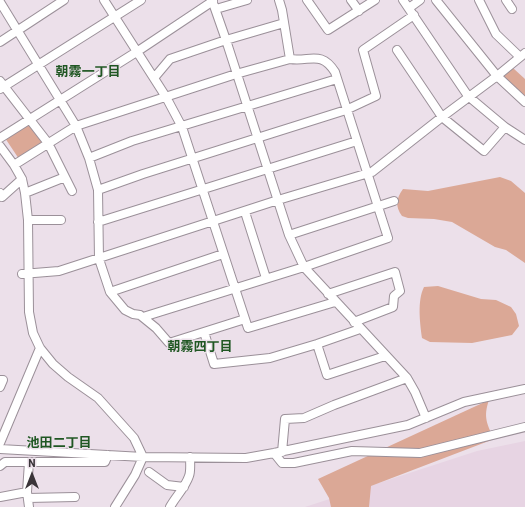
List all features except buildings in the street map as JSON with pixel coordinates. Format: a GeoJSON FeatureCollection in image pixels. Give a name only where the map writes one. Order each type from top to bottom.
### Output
{"type":"FeatureCollection","features":[{"type":"Feature","properties":{"kind":"street"},"geometry":{"type":"LineString","coordinates":[[0,42],[64,0]]}},
{"type":"Feature","properties":{"kind":"street"},"geometry":{"type":"LineString","coordinates":[[104,0],[138,51],[182,126],[212,222],[248,328],[335,302]]}},
{"type":"Feature","properties":{"kind":"street"},"geometry":{"type":"LineString","coordinates":[[72,191],[48,143],[1,86],[39,65],[141,0]]}},
{"type":"Feature","properties":{"kind":"street"},"geometry":{"type":"LineString","coordinates":[[0,138],[213,3],[247,0]]}},
{"type":"Feature","properties":{"kind":"street"},"geometry":{"type":"LineString","coordinates":[[279,0],[290,59]]}},
{"type":"Feature","properties":{"kind":"street"},"geometry":{"type":"LineString","coordinates":[[307,0],[328,30],[375,0]]}},
{"type":"Feature","properties":{"kind":"street"},"geometry":{"type":"LineString","coordinates":[[351,0],[359,11]]}},
{"type":"Feature","properties":{"kind":"street"},"geometry":{"type":"LineString","coordinates":[[403,0],[468,96],[505,127],[525,140]]}},
{"type":"Feature","properties":{"kind":"street"},"geometry":{"type":"LineString","coordinates":[[98,190],[192,158],[346,110],[376,96],[363,50],[412,12],[420,0]]}},
{"type":"Feature","properties":{"kind":"street"},"geometry":{"type":"LineString","coordinates":[[436,0],[497,76],[525,102]]}},
{"type":"Feature","properties":{"kind":"street"},"geometry":{"type":"LineString","coordinates":[[25,274],[60,271],[278,200],[372,172],[442,116],[523,55],[496,34],[479,0]]}},
{"type":"Feature","properties":{"kind":"street"},"geometry":{"type":"LineString","coordinates":[[506,0],[512,9]]}},
{"type":"Feature","properties":{"kind":"street"},"geometry":{"type":"LineString","coordinates":[[0,2],[76,126],[89,158],[98,190],[99,259],[110,292],[125,310],[143,317],[156,328],[169,343],[245,319]]}},
{"type":"Feature","properties":{"kind":"street"},"geometry":{"type":"LineString","coordinates":[[213,3],[289,235],[304,267],[407,378],[415,392],[426,418]]}},
{"type":"Feature","properties":{"kind":"street"},"geometry":{"type":"LineString","coordinates":[[154,78],[170,59],[226,40],[284,23]]}},
{"type":"Feature","properties":{"kind":"street"},"geometry":{"type":"LineString","coordinates":[[396,50],[442,116],[484,151],[505,127]]}},
{"type":"Feature","properties":{"kind":"street"},"geometry":{"type":"LineString","coordinates":[[14,165],[76,126],[236,74],[290,59],[298,60],[312,57],[324,60],[332,67],[388,238],[304,267],[143,317]]}},
{"type":"Feature","properties":{"kind":"street"},"geometry":{"type":"LineString","coordinates":[[89,158],[182,126],[337,79]]}},
{"type":"Feature","properties":{"kind":"street"},"geometry":{"type":"LineString","coordinates":[[98,222],[357,141]]}},
{"type":"Feature","properties":{"kind":"street"},"geometry":{"type":"LineString","coordinates":[[0,146],[22,179],[25,193],[28,220],[25,274],[33,333],[40,348],[53,364],[68,377],[98,398],[134,438],[143,457],[135,476],[115,507]]}},
{"type":"Feature","properties":{"kind":"street"},"geometry":{"type":"LineString","coordinates":[[25,193],[65,177]]}},
{"type":"Feature","properties":{"kind":"street"},"geometry":{"type":"LineString","coordinates":[[0,193],[2,197],[22,179]]}},
{"type":"Feature","properties":{"kind":"street"},"geometry":{"type":"LineString","coordinates":[[289,235],[394,201]]}},
{"type":"Feature","properties":{"kind":"street"},"geometry":{"type":"LineString","coordinates":[[245,212],[266,278]]}},
{"type":"Feature","properties":{"kind":"street"},"geometry":{"type":"LineString","coordinates":[[28,220],[61,220]]}},
{"type":"Feature","properties":{"kind":"street"},"geometry":{"type":"LineString","coordinates":[[110,292],[223,254]]}},
{"type":"Feature","properties":{"kind":"street"},"geometry":{"type":"LineString","coordinates":[[328,294],[395,272],[400,291],[394,296],[392,307],[354,322]]}},
{"type":"Feature","properties":{"kind":"street"},"geometry":{"type":"LineString","coordinates":[[204,332],[214,364],[270,358],[360,329]]}},
{"type":"Feature","properties":{"kind":"street"},"geometry":{"type":"LineString","coordinates":[[317,344],[327,375],[385,356]]}},
{"type":"Feature","properties":{"kind":"street"},"geometry":{"type":"LineString","coordinates":[[0,443],[40,348]]}},
{"type":"Feature","properties":{"kind":"street"},"geometry":{"type":"LineString","coordinates":[[407,378],[334,405],[304,418],[285,419],[278,453],[282,463],[294,463],[352,451],[420,453],[525,427]]}},
{"type":"Feature","properties":{"kind":"street"},"geometry":{"type":"LineString","coordinates":[[0,380],[3,380],[0,387]]}},
{"type":"Feature","properties":{"kind":"street"},"geometry":{"type":"LineString","coordinates":[[0,449],[143,457],[246,458],[278,453],[408,425],[464,402],[525,389]]}},
{"type":"Feature","properties":{"kind":"street"},"geometry":{"type":"LineString","coordinates":[[0,466],[5,462],[105,462],[108,455]]}},
{"type":"Feature","properties":{"kind":"street"},"geometry":{"type":"LineString","coordinates":[[170,507],[190,476],[190,457]]}},
{"type":"Feature","properties":{"kind":"street"},"geometry":{"type":"LineString","coordinates":[[29,462],[27,495],[30,507]]}},
{"type":"Feature","properties":{"kind":"street"},"geometry":{"type":"LineString","coordinates":[[149,472],[167,485],[184,487]]}},
{"type":"Feature","properties":{"kind":"street"},"geometry":{"type":"LineString","coordinates":[[0,496],[27,495],[75,498]]}},
{"type":"Feature","properties":{"kind":"shaded area"},"geometry":{"type":"Polygon","coordinates":[[[513,68],[525,79],[525,99],[501,76],[513,68]]]}},
{"type":"Feature","properties":{"kind":"shaded area"},"geometry":{"type":"Polygon","coordinates":[[[30,122],[45,143],[19,159],[5,138],[30,122]]]}},
{"type":"Feature","properties":{"kind":"shaded area"},"geometry":{"type":"Polygon","coordinates":[[[500,177],[511,181],[525,193],[525,263],[506,250],[495,247],[452,222],[434,219],[408,218],[402,216],[397,206],[399,196],[403,189],[428,191],[500,177]]]}},
{"type":"Feature","properties":{"kind":"shaded area"},"geometry":{"type":"Polygon","coordinates":[[[438,286],[481,299],[496,300],[511,307],[516,314],[519,326],[512,335],[472,343],[430,342],[422,338],[420,326],[420,299],[424,287],[438,286]]]}},
{"type":"Feature","properties":{"kind":"shaded area"},"geometry":{"type":"Polygon","coordinates":[[[489,400],[486,416],[489,429],[494,439],[371,486],[369,507],[331,507],[329,498],[318,479],[489,400]]]}},
{"type":"Feature","properties":{"kind":"shaded area"},"geometry":{"type":"Polygon","coordinates":[[[525,441],[525,507],[305,507],[477,451],[525,441]]]}},
{"type":"Feature","properties":{"kind":"district","name":"朝霧一丁目"},"geometry":{"type":"Point","coordinates":[88,72]}},
{"type":"Feature","properties":{"kind":"district","name":"朝霧四丁目"},"geometry":{"type":"Point","coordinates":[200,347]}},
{"type":"Feature","properties":{"kind":"district","name":"池田二丁目"},"geometry":{"type":"Point","coordinates":[59,443]}}]}
